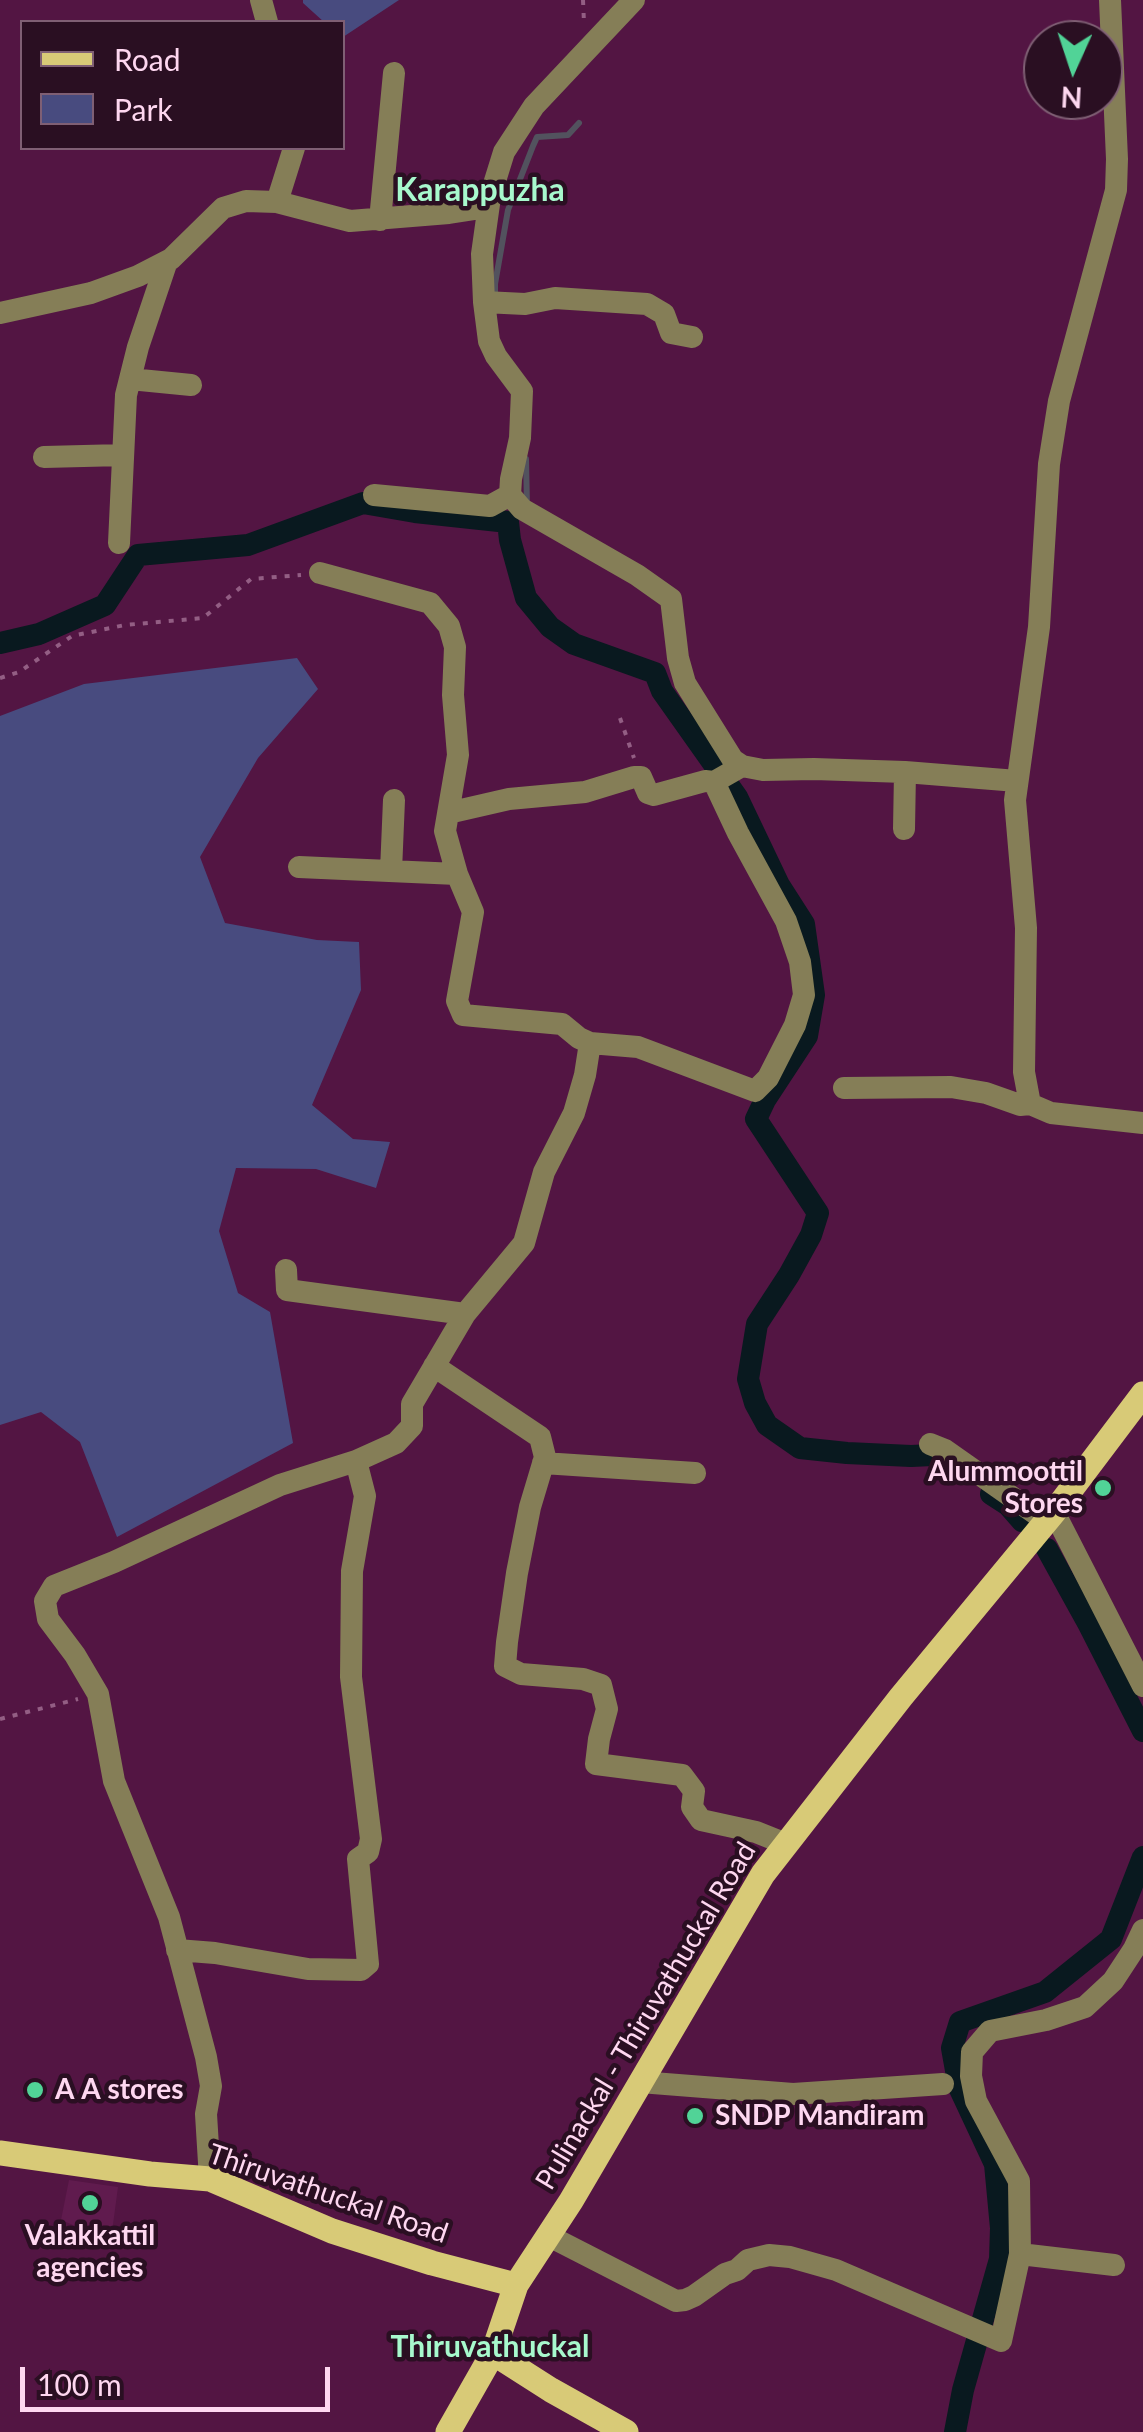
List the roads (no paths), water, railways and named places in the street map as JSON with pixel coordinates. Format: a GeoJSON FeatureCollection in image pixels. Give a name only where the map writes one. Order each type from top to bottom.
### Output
{"type":"FeatureCollection","features":[{"type":"Feature","properties":{"kind":"main road"},"geometry":{"type":"LineString","coordinates":[[1047,1520],[1143,1394]]}},
{"type":"Feature","properties":{"kind":"main road","name":"Pulinackal - Thiruvathuckal Road"},"geometry":{"type":"LineString","coordinates":[[448,2432],[494,2353],[516,2285],[549,2236],[743,1904],[902,1697],[1047,1520]]}},
{"type":"Feature","properties":{"kind":"main road","name":"Thiruvathuckal Road"},"geometry":{"type":"LineString","coordinates":[[0,2153],[210,2179],[332,2231],[516,2285]]}},
{"type":"Feature","properties":{"kind":"main road"},"geometry":{"type":"LineString","coordinates":[[494,2353],[626,2432]]}},
{"type":"Feature","properties":{"kind":"street"},"geometry":{"type":"LineString","coordinates":[[634,0],[534,106],[504,152],[488,206],[482,254],[489,341],[522,391],[520,438],[510,480],[516,502],[545,524],[637,575],[671,599],[685,683],[734,760],[742,766],[1017,781]]}},
{"type":"Feature","properties":{"kind":"street"},"geometry":{"type":"LineString","coordinates":[[1030,1104],[1024,1072],[1026,928],[1015,800],[1039,627],[1049,464],[1074,342],[1116,190],[1110,0]]}},
{"type":"Feature","properties":{"kind":"street"},"geometry":{"type":"LineString","coordinates":[[380,220],[394,74]]}},
{"type":"Feature","properties":{"kind":"street"},"geometry":{"type":"LineString","coordinates":[[276,202],[293,150]]}},
{"type":"Feature","properties":{"kind":"street"},"geometry":{"type":"LineString","coordinates":[[0,314],[92,293],[138,276],[167,261],[224,208],[246,202],[276,202],[350,221],[449,214],[488,206]]}},
{"type":"Feature","properties":{"kind":"street"},"geometry":{"type":"LineString","coordinates":[[119,543],[126,395],[167,261]]}},
{"type":"Feature","properties":{"kind":"street"},"geometry":{"type":"LineString","coordinates":[[484,302],[524,304],[555,298],[647,304],[664,314],[671,332],[692,337]]}},
{"type":"Feature","properties":{"kind":"street"},"geometry":{"type":"LineString","coordinates":[[130,379],[191,385]]}},
{"type":"Feature","properties":{"kind":"street"},"geometry":{"type":"LineString","coordinates":[[44,457],[123,455]]}},
{"type":"Feature","properties":{"kind":"street"},"geometry":{"type":"LineString","coordinates":[[374,495],[490,506],[516,502]]}},
{"type":"Feature","properties":{"kind":"street"},"geometry":{"type":"LineString","coordinates":[[320,573],[430,603],[449,626],[455,648],[453,696],[458,756],[445,832],[473,912],[457,1001],[463,1015],[562,1024],[590,1043],[638,1047],[755,1091],[768,1078],[795,1025],[804,996],[800,962],[786,921],[738,833],[716,780]]}},
{"type":"Feature","properties":{"kind":"street"},"geometry":{"type":"LineString","coordinates":[[448,813],[509,800],[585,792],[634,777],[640,777],[648,793],[654,795],[716,780],[742,766]]}},
{"type":"Feature","properties":{"kind":"street"},"geometry":{"type":"LineString","coordinates":[[904,829],[905,772]]}},
{"type":"Feature","properties":{"kind":"street"},"geometry":{"type":"LineString","coordinates":[[391,871],[394,800]]}},
{"type":"Feature","properties":{"kind":"street"},"geometry":{"type":"LineString","coordinates":[[299,867],[457,874]]}},
{"type":"Feature","properties":{"kind":"street"},"geometry":{"type":"LineString","coordinates":[[210,2179],[206,2114],[211,2086],[168,1917],[114,1781],[98,1694],[48,1619],[46,1601],[54,1586],[280,1484],[356,1462],[396,1443],[412,1426],[412,1404],[465,1314],[524,1243],[544,1172],[574,1113],[590,1043]]}},
{"type":"Feature","properties":{"kind":"street"},"geometry":{"type":"LineString","coordinates":[[844,1088],[951,1087],[1052,1112],[1143,1123]]}},
{"type":"Feature","properties":{"kind":"street"},"geometry":{"type":"LineString","coordinates":[[286,1270],[287,1290],[465,1314]]}},
{"type":"Feature","properties":{"kind":"street"},"geometry":{"type":"LineString","coordinates":[[434,1366],[540,1437],[544,1457],[517,1573],[505,1666],[520,1674],[583,1679],[602,1685],[607,1709],[596,1764],[682,1774],[694,1791],[692,1807],[701,1820],[756,1832],[786,1844]]}},
{"type":"Feature","properties":{"kind":"street"},"geometry":{"type":"LineString","coordinates":[[930,1444],[945,1450],[1047,1520],[1143,1686]]}},
{"type":"Feature","properties":{"kind":"street"},"geometry":{"type":"LineString","coordinates":[[177,1950],[308,1968],[361,1970],[368,1964],[358,1859],[368,1852],[371,1838],[351,1677],[352,1571],[365,1496],[356,1462]]}},
{"type":"Feature","properties":{"kind":"street"},"geometry":{"type":"LineString","coordinates":[[543,1463],[695,1473]]}},
{"type":"Feature","properties":{"kind":"street"},"geometry":{"type":"LineString","coordinates":[[549,2236],[676,2301],[694,2296],[748,2260],[769,2255],[790,2257],[836,2270],[1001,2342],[1020,2254],[1019,2181],[976,2101],[970,2076],[972,2052],[990,2031],[1046,2020],[1085,2006],[1113,1981],[1143,1930]]}},
{"type":"Feature","properties":{"kind":"street"},"geometry":{"type":"LineString","coordinates":[[640,2082],[793,2094],[943,2084]]}},
{"type":"Feature","properties":{"kind":"street"},"geometry":{"type":"LineString","coordinates":[[1020,2254],[1114,2265]]}},
{"type":"Feature","properties":{"kind":"waterway"},"geometry":{"type":"LineString","coordinates":[[495,296],[508,210],[537,137],[568,135],[579,123]]}},
{"type":"Feature","properties":{"kind":"waterway"},"geometry":{"type":"LineString","coordinates":[[526,459],[527,506]]}},
{"type":"Feature","properties":{"kind":"waterway"},"geometry":{"type":"LineString","coordinates":[[0,643],[39,634],[105,605],[138,555],[248,545],[363,503],[508,522],[526,598],[550,627],[574,644],[655,673],[662,691],[737,797],[779,885],[804,924],[814,995],[807,1036],[756,1119],[818,1213],[811,1235],[757,1324],[748,1379],[755,1403],[767,1425],[800,1448],[932,1455],[952,1468]]}},
{"type":"Feature","properties":{"kind":"waterway"},"geometry":{"type":"LineString","coordinates":[[991,1494],[1022,1521]]}},
{"type":"Feature","properties":{"kind":"waterway"},"geometry":{"type":"LineString","coordinates":[[1047,1549],[1143,1731]]}},
{"type":"Feature","properties":{"kind":"waterway"},"geometry":{"type":"LineString","coordinates":[[955,2432],[1000,2259],[1001,2228],[995,2164],[959,2087],[952,2048],[960,2022],[1045,1992],[1111,1939],[1143,1857]]}},
{"type":"Feature","properties":{"kind":"place","name":"Alummoottil Stores"},"geometry":{"type":"Point","coordinates":[1103,1488]}},
{"type":"Feature","properties":{"kind":"place","name":"A A stores"},"geometry":{"type":"Point","coordinates":[35,2090]}},
{"type":"Feature","properties":{"kind":"place","name":"SNDP Mandiram"},"geometry":{"type":"Point","coordinates":[695,2116]}},
{"type":"Feature","properties":{"kind":"place","name":"Valakkattil agencies"},"geometry":{"type":"Point","coordinates":[90,2203]}},
{"type":"Feature","properties":{"kind":"district","name":"Karappuzha"},"geometry":{"type":"Point","coordinates":[480,191]}},
{"type":"Feature","properties":{"kind":"district","name":"Thiruvathuckal"},"geometry":{"type":"Point","coordinates":[490,2347]}}]}
